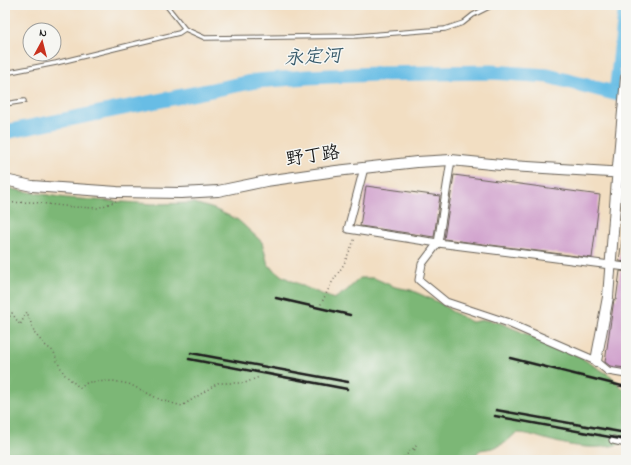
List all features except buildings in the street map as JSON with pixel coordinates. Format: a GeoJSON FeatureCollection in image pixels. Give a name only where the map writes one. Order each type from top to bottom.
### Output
{"type":"FeatureCollection","features":[{"type":"Feature","properties":{"kind":"main road"},"geometry":{"type":"LineString","coordinates":[[596,362],[608,297],[620,170],[626,78]]}},
{"type":"Feature","properties":{"kind":"main road","name":"野丁路"},"geometry":{"type":"LineString","coordinates":[[5,180],[32,186],[117,192],[181,193],[218,191],[266,181],[364,168],[451,160],[511,166],[620,170]]}},
{"type":"Feature","properties":{"kind":"street"},"geometry":{"type":"LineString","coordinates":[[451,160],[438,243],[422,264],[419,280],[446,302],[506,322],[596,362],[608,371],[626,374]]}},
{"type":"Feature","properties":{"kind":"street"},"geometry":{"type":"LineString","coordinates":[[364,168],[348,229],[438,243],[626,267]]}},
{"type":"Feature","properties":{"kind":"street"},"geometry":{"type":"LineString","coordinates":[[613,440],[626,443]]}},
{"type":"Feature","properties":{"kind":"lane"},"geometry":{"type":"LineString","coordinates":[[166,5],[185,29],[205,38],[356,36],[445,30],[463,23],[473,15],[492,5]]}},
{"type":"Feature","properties":{"kind":"lane"},"geometry":{"type":"LineString","coordinates":[[5,72],[56,63],[179,32],[185,29]]}},
{"type":"Feature","properties":{"kind":"lane"},"geometry":{"type":"LineString","coordinates":[[5,104],[24,101]]}},
{"type":"Feature","properties":{"kind":"path"},"geometry":{"type":"LineString","coordinates":[[5,203],[31,202],[72,207],[98,208],[120,200]]}},
{"type":"Feature","properties":{"kind":"path"},"geometry":{"type":"LineString","coordinates":[[319,308],[331,284],[344,264],[358,231]]}},
{"type":"Feature","properties":{"kind":"path"},"geometry":{"type":"LineString","coordinates":[[5,323],[12,313],[20,325],[27,312],[35,334],[54,352],[64,374],[80,388],[88,382],[113,381],[129,384],[162,400],[182,406],[218,383],[245,383],[259,377]]}},
{"type":"Feature","properties":{"kind":"path"},"geometry":{"type":"LineString","coordinates":[[401,460],[416,446],[411,460]]}},
{"type":"Feature","properties":{"kind":"green space"},"geometry":{"type":"Polygon","coordinates":[[[5,188],[66,198],[153,204],[194,203],[214,209],[238,220],[262,242],[268,265],[282,276],[334,299],[346,291],[360,278],[374,278],[395,287],[411,290],[442,304],[451,311],[472,322],[484,320],[498,322],[578,356],[611,376],[626,392],[626,442],[617,445],[588,447],[568,445],[529,434],[516,433],[505,443],[493,448],[480,450],[471,460],[5,460],[5,188]]]}},
{"type":"Feature","properties":{"kind":"waterway"},"geometry":{"type":"LineString","coordinates":[[613,93],[623,5]]}},
{"type":"Feature","properties":{"kind":"waterway","name":"永定河"},"geometry":{"type":"LineString","coordinates":[[5,132],[256,81],[307,77],[491,72],[548,76],[626,96]]}},
{"type":"Feature","properties":{"kind":"railway"},"geometry":{"type":"LineString","coordinates":[[276,298],[350,315]]}},
{"type":"Feature","properties":{"kind":"railway"},"geometry":{"type":"LineString","coordinates":[[191,353],[348,382]]}},
{"type":"Feature","properties":{"kind":"railway"},"geometry":{"type":"LineString","coordinates":[[510,358],[626,387]]}},
{"type":"Feature","properties":{"kind":"railway"},"geometry":{"type":"LineString","coordinates":[[189,359],[347,389]]}},
{"type":"Feature","properties":{"kind":"railway"},"geometry":{"type":"LineString","coordinates":[[496,410],[626,433]]}},
{"type":"Feature","properties":{"kind":"railway"},"geometry":{"type":"LineString","coordinates":[[495,416],[626,440]]}}]}
